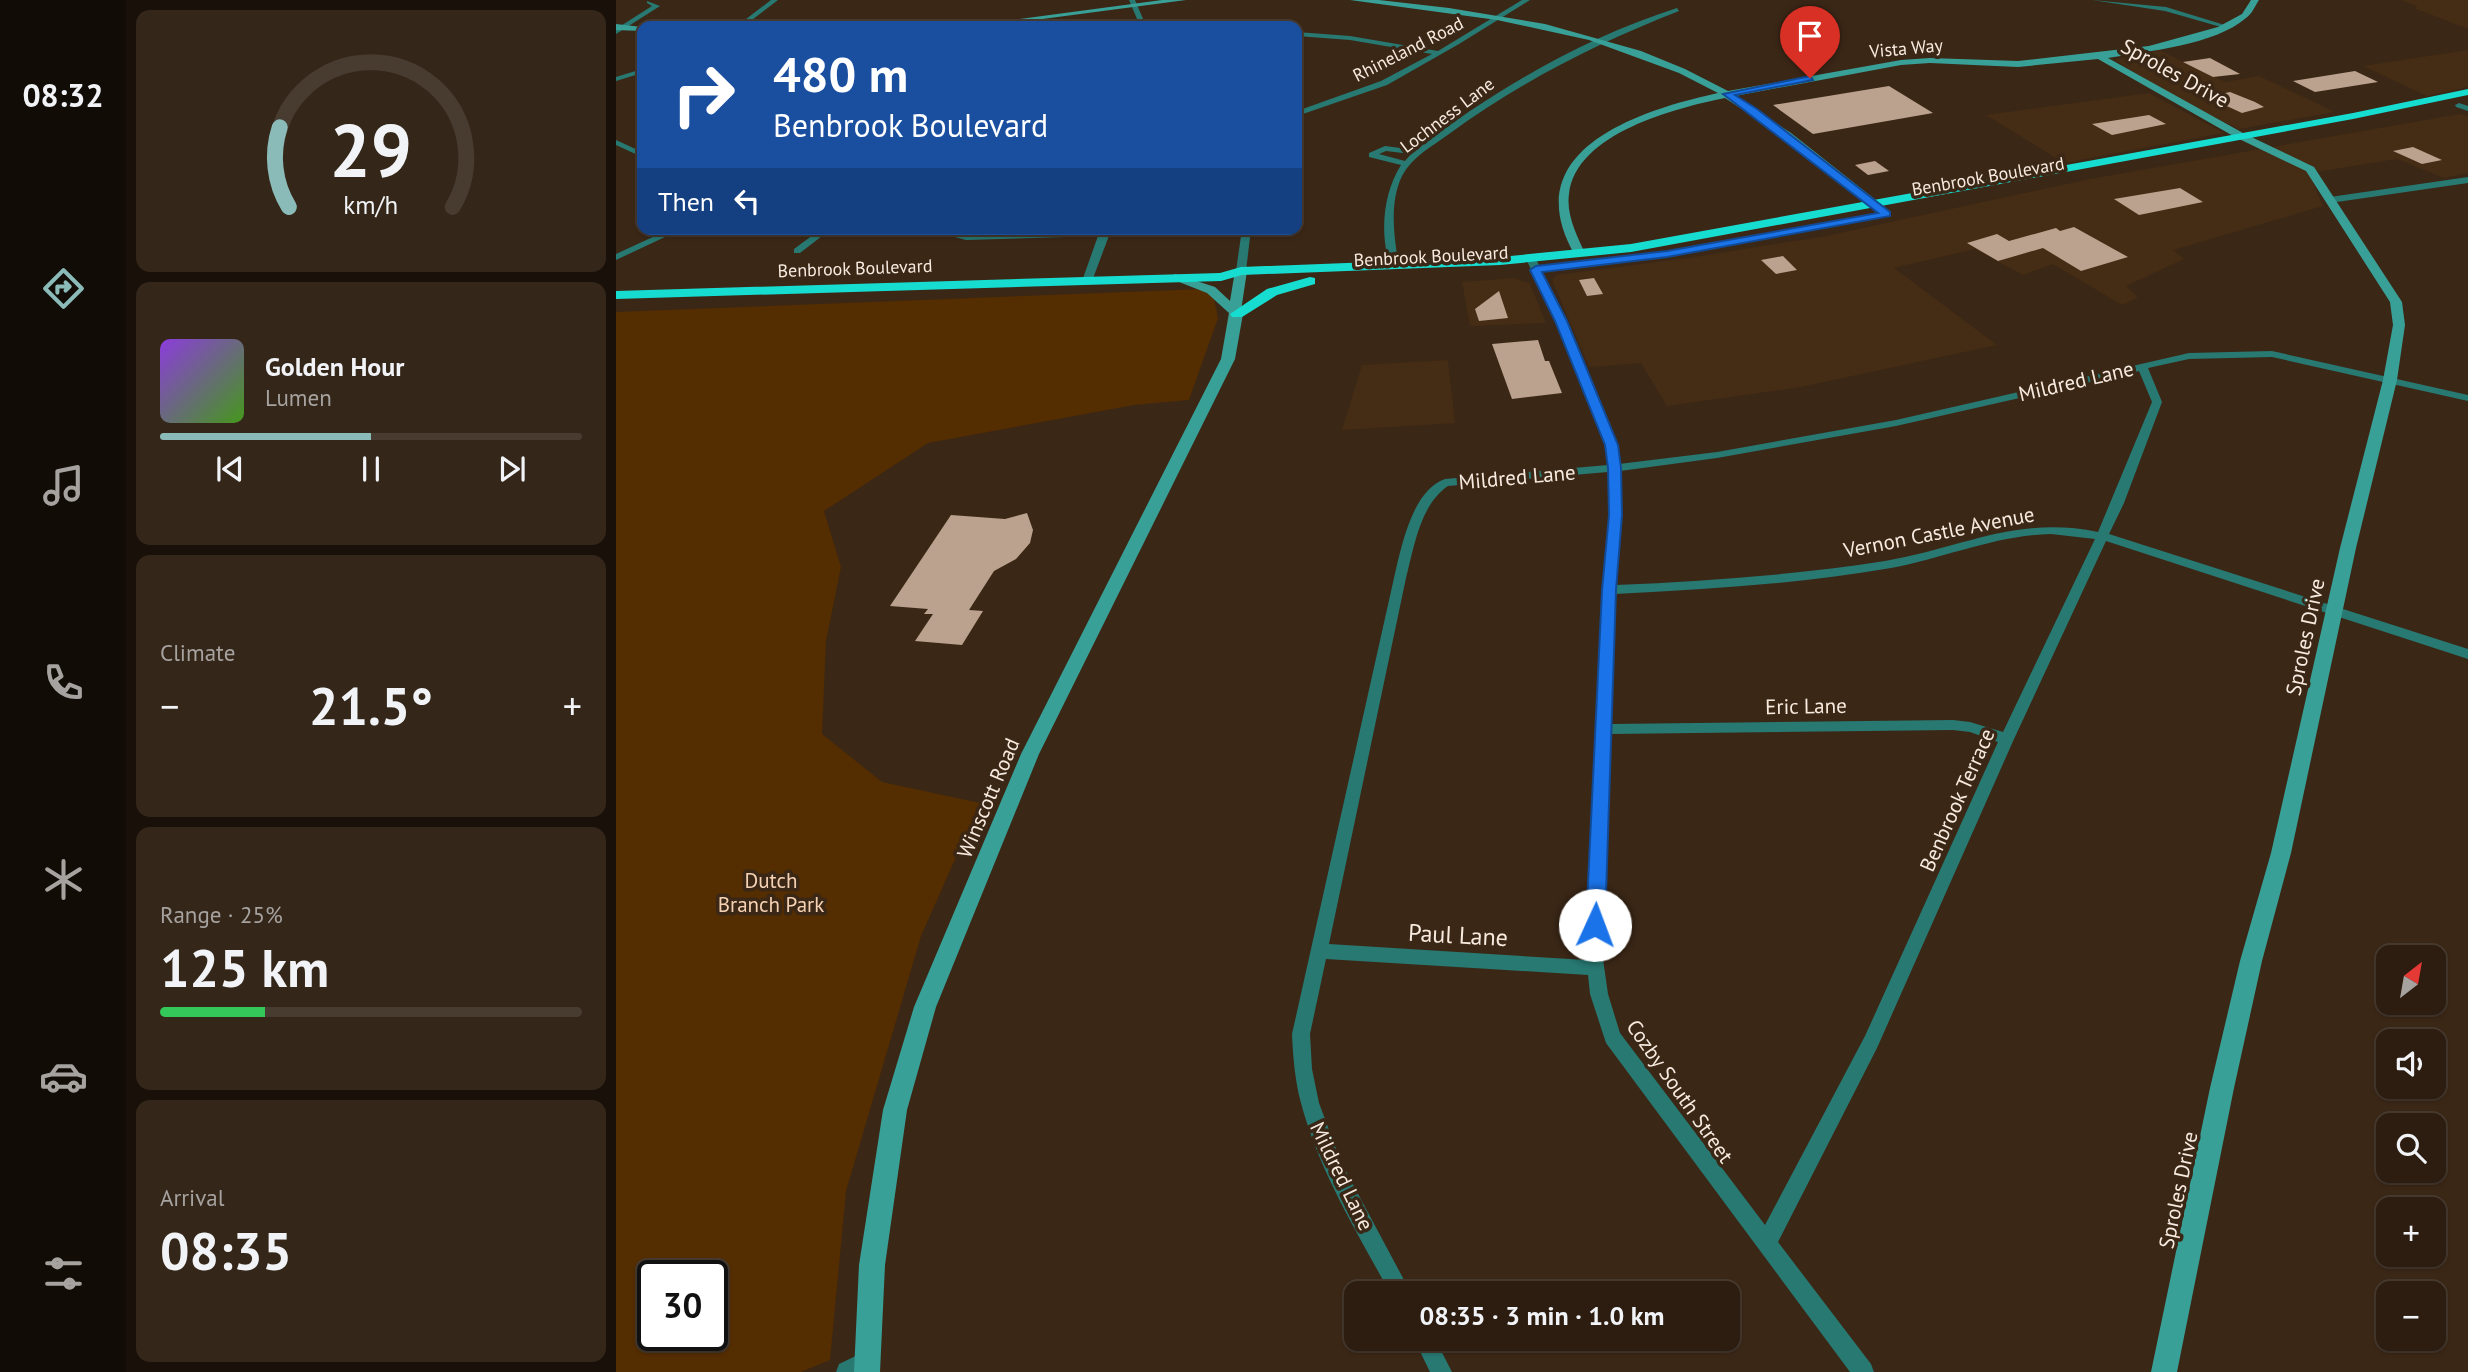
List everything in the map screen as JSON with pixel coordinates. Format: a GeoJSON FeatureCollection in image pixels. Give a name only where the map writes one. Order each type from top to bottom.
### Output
{"type":"FeatureCollection","features":[{"type":"Feature","properties":{"kind":"highway","name":"Benbrook Boulevard"},"geometry":{"type":"LineString","coordinates":[[1241,277],[1394,266],[1533,264],[1740,229],[2353,116],[2468,92]]}},
{"type":"Feature","properties":{"kind":"highway","name":"Benbrook Boulevard"},"geometry":{"type":"LineString","coordinates":[[616,295],[1221,277],[1310,281],[1657,256],[2465,106]]}},
{"type":"Feature","properties":{"kind":"highway"},"geometry":{"type":"LineString","coordinates":[[1237,314],[1272,292],[1310,281]]}},
{"type":"Feature","properties":{"kind":"street"},"geometry":{"type":"LineString","coordinates":[[747,21],[775,0]]}},
{"type":"Feature","properties":{"kind":"street"},"geometry":{"type":"LineString","coordinates":[[1019,21],[1132,3],[1182,0]]}},
{"type":"Feature","properties":{"kind":"street"},"geometry":{"type":"LineString","coordinates":[[1354,0],[1410,2],[1497,19],[1599,42],[1664,64],[1727,94],[1754,111],[1887,214]]}},
{"type":"Feature","properties":{"kind":"street","name":"Rhineland Road"},"geometry":{"type":"LineString","coordinates":[[1302,112],[1384,83],[1527,0]]}},
{"type":"Feature","properties":{"kind":"street"},"geometry":{"type":"LineString","coordinates":[[2095,0],[2166,9],[2228,27]]}},
{"type":"Feature","properties":{"kind":"street","name":"Vista Way"},"geometry":{"type":"LineString","coordinates":[[1580,255],[1563,199],[1568,178],[1579,162],[1628,124],[1727,94],[1902,62],[2017,64],[2146,49],[2228,27],[2245,16],[2255,0]]}},
{"type":"Feature","properties":{"kind":"street"},"geometry":{"type":"LineString","coordinates":[[619,29],[657,6],[649,2]]}},
{"type":"Feature","properties":{"kind":"street"},"geometry":{"type":"LineString","coordinates":[[1132,3],[1141,21]]}},
{"type":"Feature","properties":{"kind":"street","name":"Lochness Lane"},"geometry":{"type":"LineString","coordinates":[[1394,266],[1390,197],[1407,164],[1419,153],[1504,91],[1599,42],[1677,10]]}},
{"type":"Feature","properties":{"kind":"street"},"geometry":{"type":"LineString","coordinates":[[619,29],[637,29]]}},
{"type":"Feature","properties":{"kind":"street"},"geometry":{"type":"LineString","coordinates":[[1302,34],[1350,38],[1439,53]]}},
{"type":"Feature","properties":{"kind":"street","name":"Sproles Drive"},"geometry":{"type":"LineString","coordinates":[[2096,55],[2239,135],[2310,169],[2396,302],[2399,325],[2390,380],[2334,610],[2281,853],[2251,961],[2222,1088],[2164,1372]]}},
{"type":"Feature","properties":{"kind":"street"},"geometry":{"type":"LineString","coordinates":[[616,79],[637,73]]}},
{"type":"Feature","properties":{"kind":"street"},"geometry":{"type":"LineString","coordinates":[[616,142],[637,152]]}},
{"type":"Feature","properties":{"kind":"street"},"geometry":{"type":"LineString","coordinates":[[1407,164],[1373,155],[1385,148],[1419,153]]}},
{"type":"Feature","properties":{"kind":"street"},"geometry":{"type":"LineString","coordinates":[[2330,200],[2468,180]]}},
{"type":"Feature","properties":{"kind":"street"},"geometry":{"type":"LineString","coordinates":[[617,255],[664,235]]}},
{"type":"Feature","properties":{"kind":"street"},"geometry":{"type":"LineString","coordinates":[[797,251],[819,235]]}},
{"type":"Feature","properties":{"kind":"street"},"geometry":{"type":"LineString","coordinates":[[958,235],[1012,235]]}},
{"type":"Feature","properties":{"kind":"street"},"geometry":{"type":"LineString","coordinates":[[1087,281],[1104,235]]}},
{"type":"Feature","properties":{"kind":"street"},"geometry":{"type":"LineString","coordinates":[[1241,277],[1246,235]]}},
{"type":"Feature","properties":{"kind":"street","name":"Cozby South Street"},"geometry":{"type":"LineString","coordinates":[[1533,264],[1561,321],[1611,445],[1614,468],[1616,515],[1609,590],[1596,968],[1599,994],[1612,1037],[1863,1372]]}},
{"type":"Feature","properties":{"kind":"street","name":"Winscott Road"},"geometry":{"type":"LineString","coordinates":[[860,1369],[895,1110],[925,1007],[1030,754],[1228,359],[1241,277]]}},
{"type":"Feature","properties":{"kind":"street"},"geometry":{"type":"LineString","coordinates":[[1175,278],[1211,290],[1237,314]]}},
{"type":"Feature","properties":{"kind":"street","name":"Mildred Lane"},"geometry":{"type":"LineString","coordinates":[[1395,1281],[1321,1138],[1306,1094],[1301,1062],[1301,1034],[1400,578],[1413,530],[1435,488],[1445,483],[1614,468],[1717,455],[1896,423],[2189,356],[2272,354],[2468,398]]}},
{"type":"Feature","properties":{"kind":"street","name":"Benbrook Terrace"},"geometry":{"type":"LineString","coordinates":[[1766,1244],[1871,1042],[2100,536],[2118,503],[2157,402],[2142,366]]}},
{"type":"Feature","properties":{"kind":"street","name":"Vernon Castle Avenue"},"geometry":{"type":"LineString","coordinates":[[1609,590],[1730,583],[1835,572],[1913,559],[2002,536],[2039,530],[2100,536],[2468,654]]}},
{"type":"Feature","properties":{"kind":"street","name":"Eric Lane"},"geometry":{"type":"LineString","coordinates":[[1604,729],[1952,725],[1970,727],[2007,739]]}},
{"type":"Feature","properties":{"kind":"street","name":"Paul Lane"},"geometry":{"type":"LineString","coordinates":[[1318,951],[1596,968]]}},
{"type":"Feature","properties":{"kind":"street"},"geometry":{"type":"LineString","coordinates":[[1430,1351],[1441,1372]]}},
{"type":"Feature","properties":{"kind":"shaded area"},"geometry":{"type":"Polygon","coordinates":[[[2401,0],[2468,0],[2468,29],[2414,8],[2418,7],[2401,0]]]}},
{"type":"Feature","properties":{"kind":"shaded area"},"geometry":{"type":"Polygon","coordinates":[[[2159,50],[2225,82],[2259,76],[2335,112],[2239,129],[2183,102],[2114,60],[2159,50]]]}},
{"type":"Feature","properties":{"kind":"shaded area"},"geometry":{"type":"Polygon","coordinates":[[[2468,50],[2468,87],[2427,96],[2363,66],[2468,50]]]}},
{"type":"Feature","properties":{"kind":"shaded area"},"geometry":{"type":"Polygon","coordinates":[[[2149,93],[2224,133],[2064,163],[1986,115],[2149,93]]]}},
{"type":"Feature","properties":{"kind":"shaded area"},"geometry":{"type":"Polygon","coordinates":[[[2460,114],[2468,116],[2468,173],[2444,178],[2397,159],[2309,173],[2323,206],[2173,250],[2184,259],[2126,286],[2138,298],[2122,305],[2053,264],[2023,275],[1975,249],[1894,268],[1997,345],[1801,387],[1667,406],[1641,363],[1589,367],[1552,280],[1557,275],[1826,236],[2090,179],[2460,114]]]}},
{"type":"Feature","properties":{"kind":"shaded area"},"geometry":{"type":"Polygon","coordinates":[[[1515,278],[1530,284],[1546,323],[1470,326],[1462,282],[1515,278]]]}},
{"type":"Feature","properties":{"kind":"shaded area"},"geometry":{"type":"Polygon","coordinates":[[[1448,360],[1455,423],[1342,430],[1362,365],[1448,360]]]}},
{"type":"Feature","properties":{"kind":"green space","name":"Dutch Branch Park"},"geometry":{"type":"Polygon","coordinates":[[[1204,289],[1214,298],[1218,318],[1189,400],[1134,405],[928,443],[824,511],[841,567],[826,641],[822,734],[882,782],[980,803],[921,936],[846,1191],[830,1360],[801,1372],[616,1372],[616,312],[1204,289]]]}},
{"type":"Feature","properties":{"kind":"building"},"geometry":{"type":"Polygon","coordinates":[[[2210,58],[2240,74],[2213,77],[2183,62],[2210,58]]]}},
{"type":"Feature","properties":{"kind":"building"},"geometry":{"type":"Polygon","coordinates":[[[2355,71],[2378,82],[2315,92],[2293,81],[2355,71]]]}},
{"type":"Feature","properties":{"kind":"building"},"geometry":{"type":"Polygon","coordinates":[[[1889,86],[1933,113],[1813,134],[1773,105],[1889,86]]]}},
{"type":"Feature","properties":{"kind":"building"},"geometry":{"type":"Polygon","coordinates":[[[2230,92],[2264,107],[2242,113],[2207,97],[2230,92]]]}},
{"type":"Feature","properties":{"kind":"building"},"geometry":{"type":"Polygon","coordinates":[[[2149,115],[2166,124],[2112,135],[2092,124],[2149,115]]]}},
{"type":"Feature","properties":{"kind":"building"},"geometry":{"type":"Polygon","coordinates":[[[2413,147],[2442,160],[2422,164],[2393,151],[2413,147]]]}},
{"type":"Feature","properties":{"kind":"building"},"geometry":{"type":"Polygon","coordinates":[[[1875,161],[1889,171],[1868,175],[1855,165],[1875,161]]]}},
{"type":"Feature","properties":{"kind":"building"},"geometry":{"type":"Polygon","coordinates":[[[2180,188],[2203,202],[2139,215],[2114,199],[2180,188]]]}},
{"type":"Feature","properties":{"kind":"building"},"geometry":{"type":"Polygon","coordinates":[[[2074,227],[2128,257],[2081,271],[2043,248],[1998,261],[1967,243],[1997,234],[2009,241],[2056,228],[2060,231],[2074,227]]]}},
{"type":"Feature","properties":{"kind":"building"},"geometry":{"type":"Polygon","coordinates":[[[1783,256],[1797,270],[1776,274],[1761,260],[1783,256]]]}},
{"type":"Feature","properties":{"kind":"building"},"geometry":{"type":"Polygon","coordinates":[[[1594,278],[1603,294],[1587,296],[1579,280],[1594,278]]]}},
{"type":"Feature","properties":{"kind":"building"},"geometry":{"type":"Polygon","coordinates":[[[1499,291],[1508,318],[1479,321],[1475,309],[1499,291]]]}},
{"type":"Feature","properties":{"kind":"building"},"geometry":{"type":"Polygon","coordinates":[[[1538,340],[1545,361],[1549,361],[1562,393],[1512,399],[1492,344],[1538,340]]]}},
{"type":"Feature","properties":{"kind":"building"},"geometry":{"type":"Polygon","coordinates":[[[1027,513],[1033,530],[1030,543],[1016,559],[994,571],[969,610],[983,611],[962,645],[915,641],[933,614],[924,614],[928,609],[890,606],[951,515],[1005,519],[1027,513]]]}},
{"type":"Feature","properties":{"kind":"route"},"geometry":{"type":"LineString","coordinates":[[1595,925],[1609,590],[1616,515],[1614,468],[1611,445],[1561,321],[1536,270],[1750,241],[1887,214],[1754,111],[1727,94],[1810,78]]}}]}
